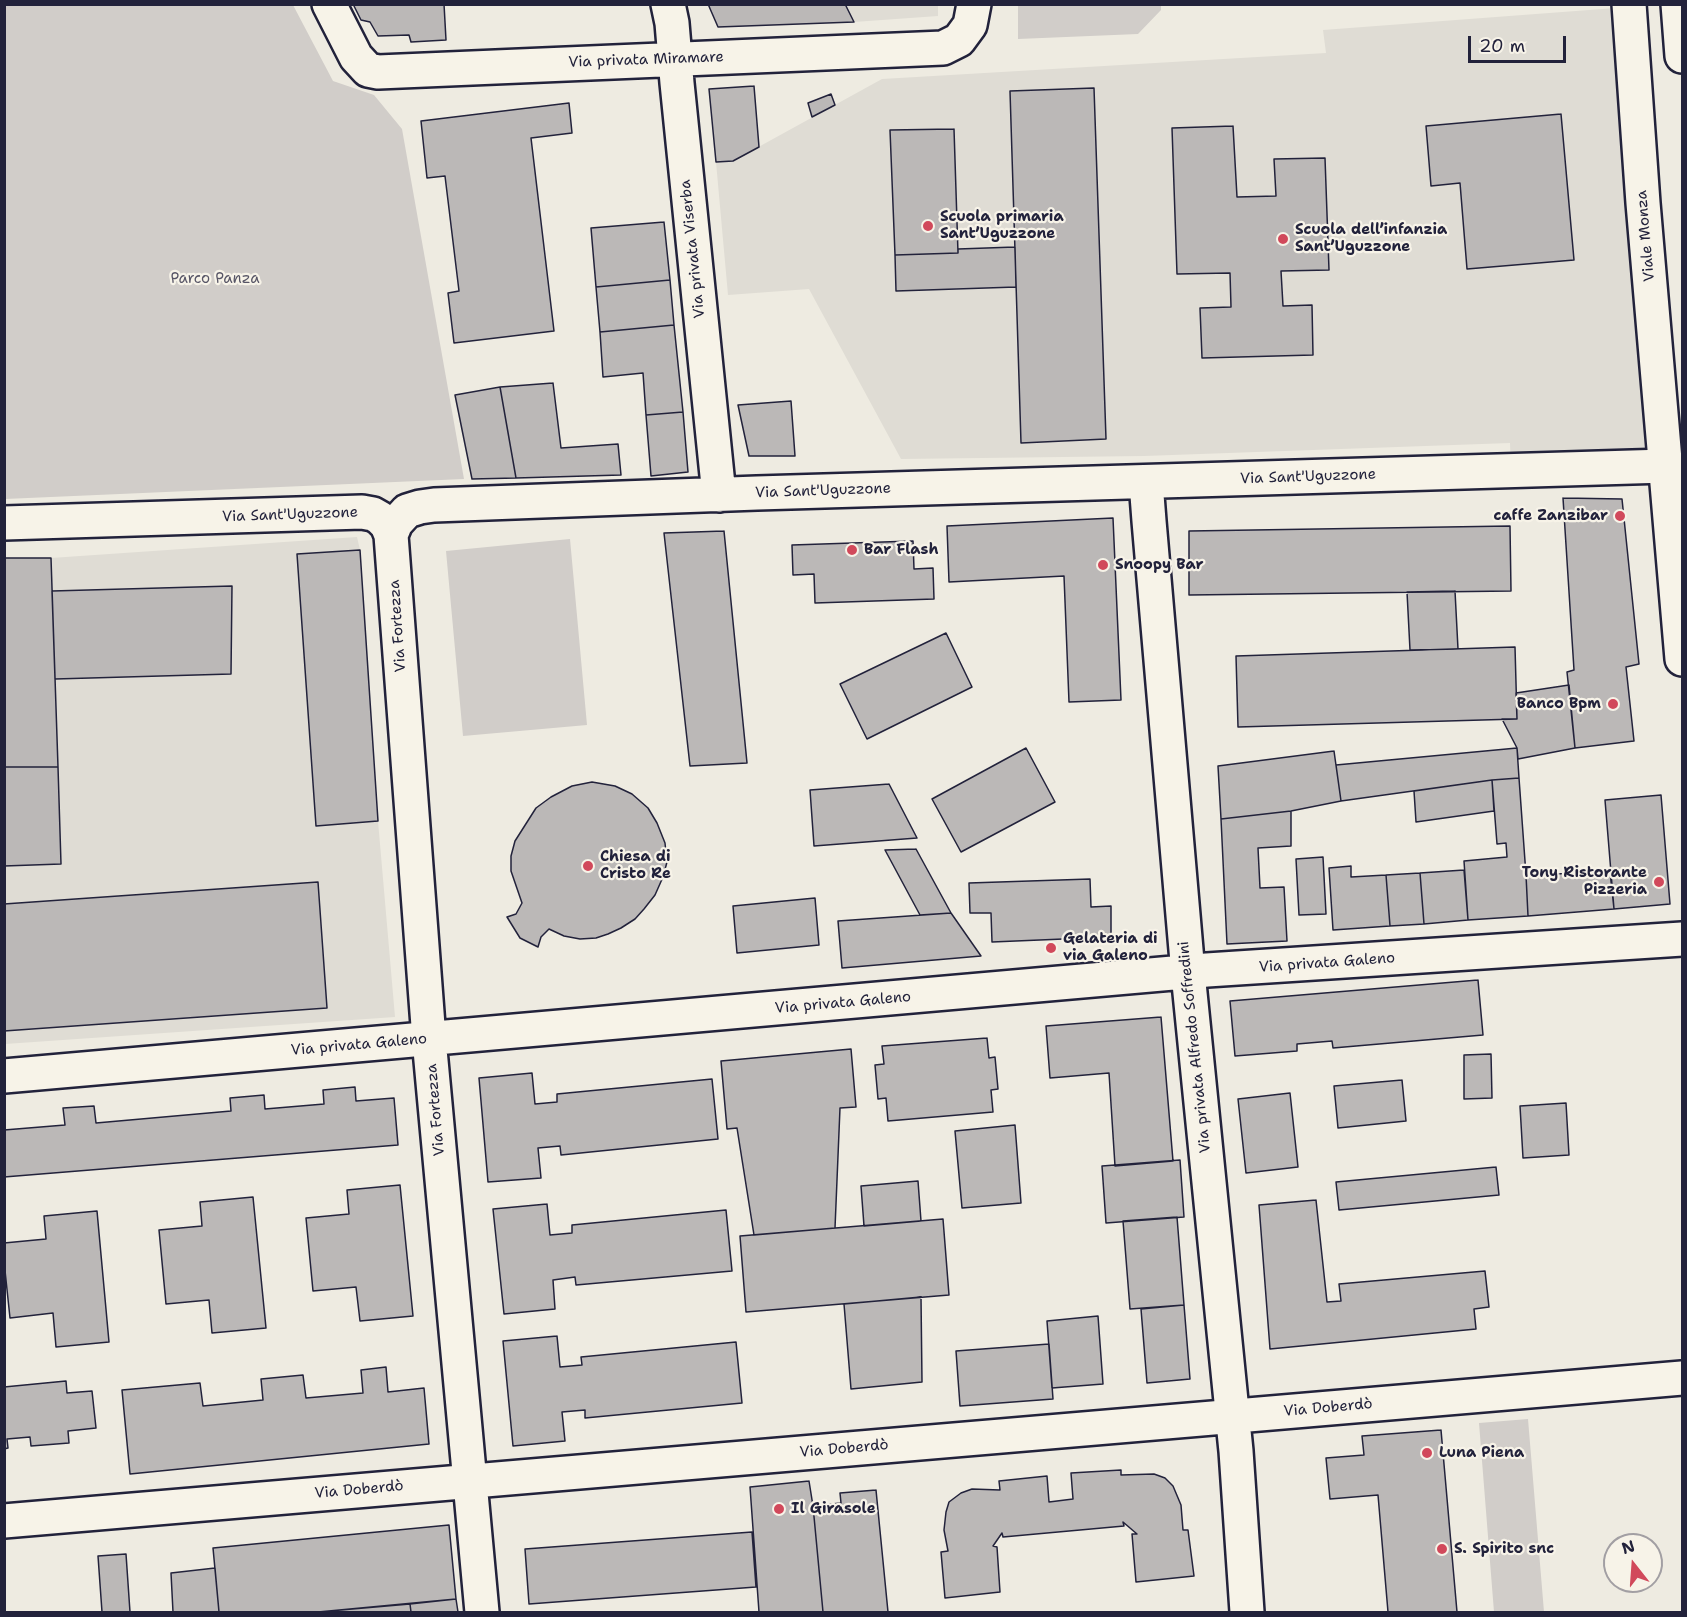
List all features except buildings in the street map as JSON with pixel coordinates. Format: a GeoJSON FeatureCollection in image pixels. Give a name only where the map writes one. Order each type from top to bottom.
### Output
{"type":"FeatureCollection","features":[{"type":"Feature","properties":{"kind":"street","name":"Via privata Miramare"},"geometry":{"type":"LineString","coordinates":[[329,4],[356,57],[368,70],[378,72],[943,48],[959,40],[970,25],[974,4]]}},
{"type":"Feature","properties":{"kind":"street","name":"Via privata Viserba"},"geometry":{"type":"LineString","coordinates":[[668,4],[672,23],[719,495]]}},
{"type":"Feature","properties":{"kind":"street","name":"Viale Monza"},"geometry":{"type":"LineString","coordinates":[[1629,4],[1643,203],[1674,468],[1683,659]]}},
{"type":"Feature","properties":{"kind":"street"},"geometry":{"type":"LineString","coordinates":[[1678,4],[1682,54]]}},
{"type":"Feature","properties":{"kind":"street","name":"Via Sant'Uguzzone"},"geometry":{"type":"LineString","coordinates":[[391,535],[396,523],[407,511],[434,505],[1674,468]]}},
{"type":"Feature","properties":{"kind":"street","name":"Via privata Alfredo Soffredini"},"geometry":{"type":"LineString","coordinates":[[1146,482],[1188,973],[1237,1462],[1247,1612]]}},
{"type":"Feature","properties":{"kind":"street","name":"Via Sant'Uguzzone"},"geometry":{"type":"LineString","coordinates":[[4,523],[362,512],[380,518],[387,525],[391,535]]}},
{"type":"Feature","properties":{"kind":"street","name":"Via Fortezza"},"geometry":{"type":"LineString","coordinates":[[391,535],[429,1039],[482,1612]]}},
{"type":"Feature","properties":{"kind":"street","name":"Via privata Galeno"},"geometry":{"type":"LineString","coordinates":[[4,1076],[1188,973],[1683,939]]}},
{"type":"Feature","properties":{"kind":"street","name":"Via Doberdò"},"geometry":{"type":"LineString","coordinates":[[4,1521],[1683,1378]]}},
{"type":"Feature","properties":{"kind":"shaded area"},"geometry":{"type":"Polygon","coordinates":[[[708,5],[938,5],[938,16],[718,27],[708,5]]]}},
{"type":"Feature","properties":{"kind":"shaded area"},"geometry":{"type":"Polygon","coordinates":[[[1629,7],[1666,466],[1511,471],[1510,443],[1144,456],[901,459],[809,289],[728,295],[716,162],[733,161],[882,79],[1326,53],[1323,30],[1629,7]]]}},
{"type":"Feature","properties":{"kind":"shaded area"},"geometry":{"type":"Polygon","coordinates":[[[357,537],[360,550],[378,821],[395,1017],[5,1044],[5,558],[51,558],[357,537]]]}},
{"type":"Feature","properties":{"kind":"green space"},"geometry":{"type":"Polygon","coordinates":[[[1161,4],[1161,10],[1138,34],[1018,39],[1018,5],[1161,4]]]}},
{"type":"Feature","properties":{"kind":"green space","name":"Parco Panza"},"geometry":{"type":"Polygon","coordinates":[[[4,5],[293,5],[333,81],[374,95],[402,129],[464,479],[5,499],[4,5]]]}},
{"type":"Feature","properties":{"kind":"green space"},"geometry":{"type":"Polygon","coordinates":[[[570,539],[587,725],[463,736],[446,551],[570,539]]]}},
{"type":"Feature","properties":{"kind":"green space"},"geometry":{"type":"Polygon","coordinates":[[[1528,1419],[1544,1612],[1494,1612],[1479,1423],[1528,1419]]]}},
{"type":"Feature","properties":{"kind":"place","name":"Scuola primaria Sant’Uguzzone"},"geometry":{"type":"Point","coordinates":[928,226]}},
{"type":"Feature","properties":{"kind":"place","name":"Scuola dell’infanzia Sant’Uguzzone"},"geometry":{"type":"Point","coordinates":[1283,239]}},
{"type":"Feature","properties":{"kind":"place","name":"caffe Zanzibar"},"geometry":{"type":"Point","coordinates":[1620,516]}},
{"type":"Feature","properties":{"kind":"place","name":"Bar Flash"},"geometry":{"type":"Point","coordinates":[852,550]}},
{"type":"Feature","properties":{"kind":"place","name":"Snoopy Bar"},"geometry":{"type":"Point","coordinates":[1103,565]}},
{"type":"Feature","properties":{"kind":"place","name":"Banco Bpm"},"geometry":{"type":"Point","coordinates":[1613,704]}},
{"type":"Feature","properties":{"kind":"place","name":"Chiesa di Cristo Re"},"geometry":{"type":"Point","coordinates":[588,866]}},
{"type":"Feature","properties":{"kind":"place","name":"Tony Ristorante Pizzeria"},"geometry":{"type":"Point","coordinates":[1659,882]}},
{"type":"Feature","properties":{"kind":"place","name":"Gelateria di via Galeno"},"geometry":{"type":"Point","coordinates":[1051,948]}},
{"type":"Feature","properties":{"kind":"place","name":"Luna Piena"},"geometry":{"type":"Point","coordinates":[1427,1453]}},
{"type":"Feature","properties":{"kind":"place","name":"Il Girasole"},"geometry":{"type":"Point","coordinates":[779,1509]}},
{"type":"Feature","properties":{"kind":"place","name":"S. Spirito snc"},"geometry":{"type":"Point","coordinates":[1442,1549]}}]}
